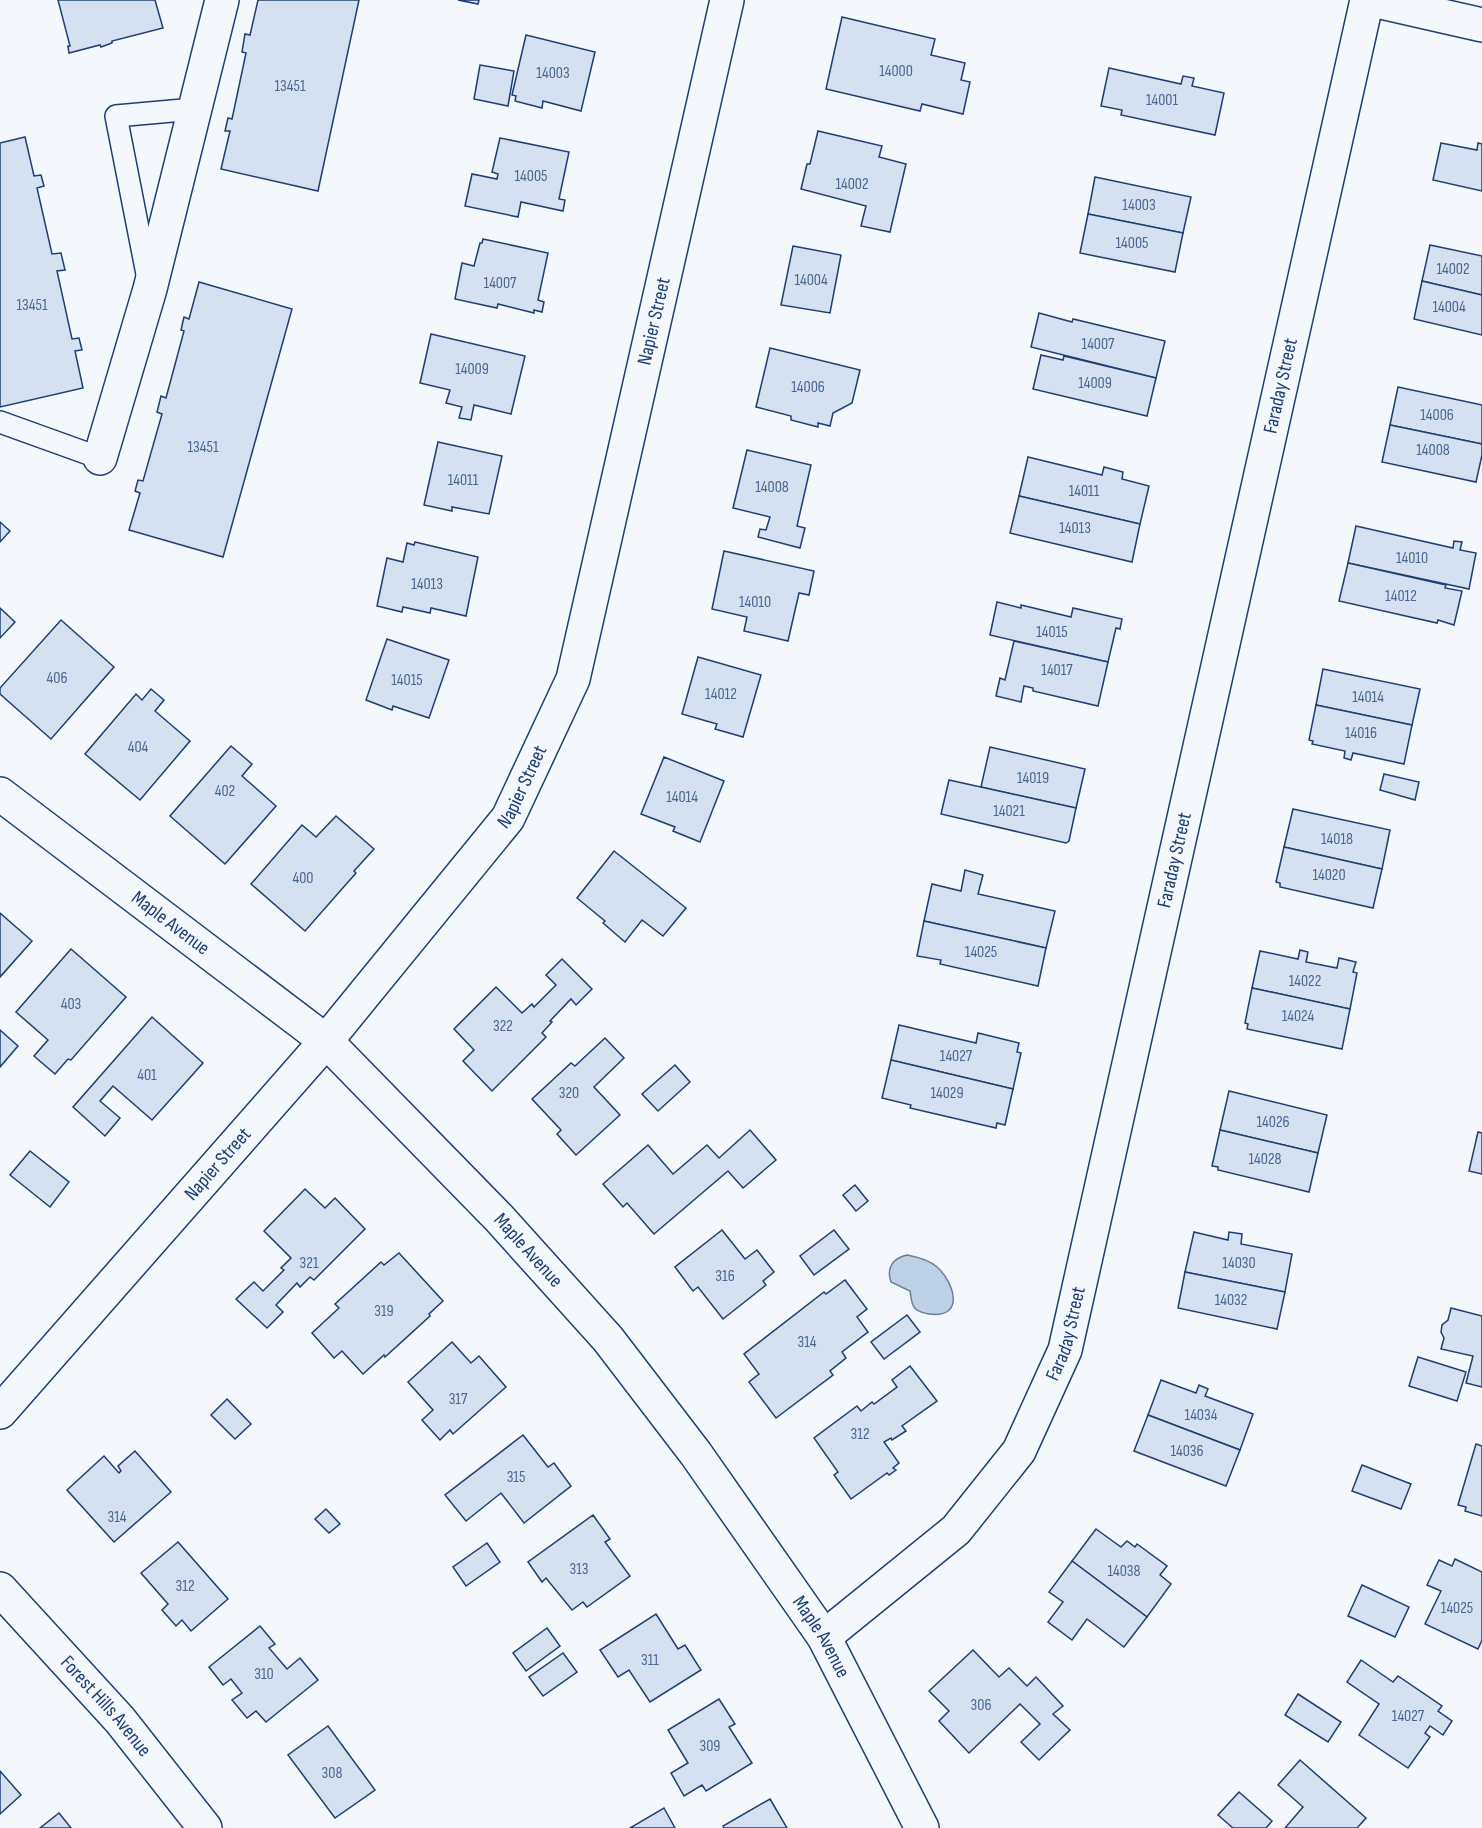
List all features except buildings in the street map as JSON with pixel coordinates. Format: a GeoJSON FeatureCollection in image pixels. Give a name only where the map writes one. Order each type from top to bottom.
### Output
{"type":"FeatureCollection","features":[{"type":"Feature","properties":{"kind":"street"},"geometry":{"type":"LineString","coordinates":[[100,458],[150,289],[222,0]]}},
{"type":"Feature","properties":{"kind":"street","name":"Napier Street"},"geometry":{"type":"LineString","coordinates":[[0,1412],[326,1041],[508,818],[573,679],[727,0]]}},
{"type":"Feature","properties":{"kind":"street","name":"Faraday Street"},"geometry":{"type":"LineString","coordinates":[[824,1637],[956,1530],[1019,1451],[1065,1350],[1367,0]]}},
{"type":"Feature","properties":{"kind":"street"},"geometry":{"type":"LineString","coordinates":[[1372,0],[1482,25]]}},
{"type":"Feature","properties":{"kind":"street","name":"Maple Avenue"},"geometry":{"type":"LineString","coordinates":[[0,794],[326,1041],[499,1218],[608,1339],[696,1454],[824,1637],[922,1828]]}},
{"type":"Feature","properties":{"kind":"street","name":"Forest Hills Avenue"},"geometry":{"type":"LineString","coordinates":[[0,1589],[120,1720],[206,1828]]}},
{"type":"Feature","properties":{"kind":"lane"},"geometry":{"type":"LineString","coordinates":[[150,289],[116,116],[194,109]]}},
{"type":"Feature","properties":{"kind":"lane"},"geometry":{"type":"LineString","coordinates":[[0,422],[100,458]]}},
{"type":"Feature","properties":{"kind":"water"},"geometry":{"type":"Polygon","coordinates":[[[907,1255],[930,1262],[943,1274],[952,1290],[952,1306],[948,1311],[929,1314],[915,1309],[910,1291],[891,1282],[889,1272],[892,1264],[907,1255]]]}}]}
